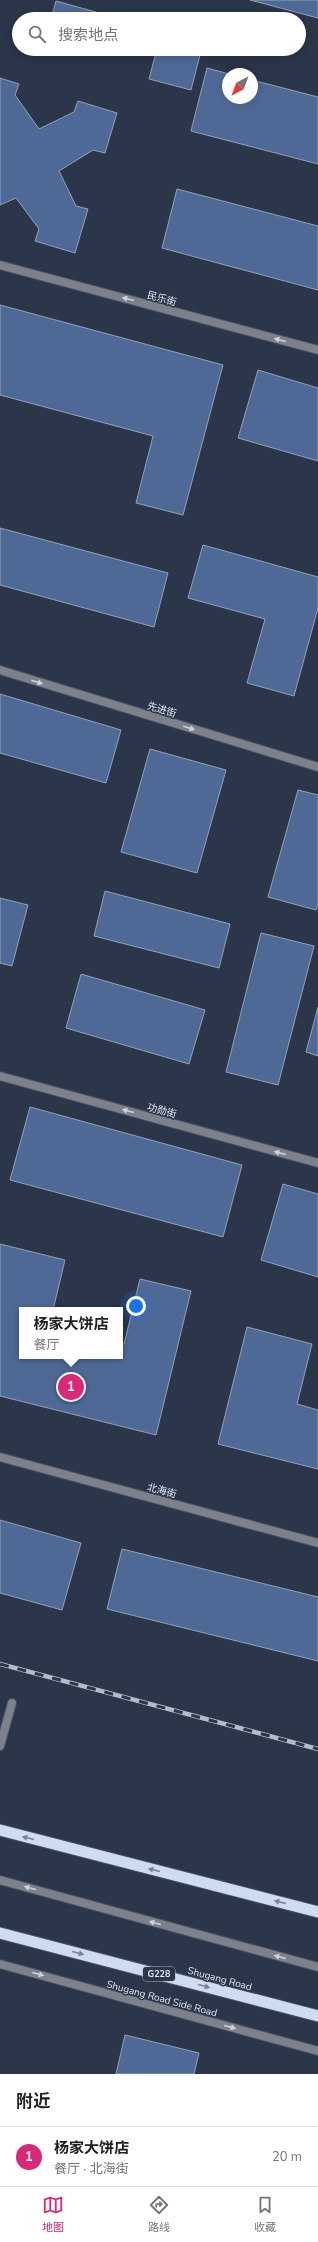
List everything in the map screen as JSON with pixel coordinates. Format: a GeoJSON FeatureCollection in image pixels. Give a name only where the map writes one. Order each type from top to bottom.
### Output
{"type":"FeatureCollection","features":[{"type":"Feature","properties":{"kind":"highway"},"geometry":{"type":"LineString","coordinates":[[0,1830],[318,1912]]}},
{"type":"Feature","properties":{"kind":"highway","name":"Shugang Road"},"geometry":{"type":"LineString","coordinates":[[0,1933],[318,2016]]}},
{"type":"Feature","properties":{"kind":"street","name":"民乐街"},"geometry":{"type":"LineString","coordinates":[[0,265],[318,350]]}},
{"type":"Feature","properties":{"kind":"street","name":"先进街"},"geometry":{"type":"LineString","coordinates":[[0,670],[318,767]]}},
{"type":"Feature","properties":{"kind":"street","name":"功勋街"},"geometry":{"type":"LineString","coordinates":[[0,1076],[318,1163]]}},
{"type":"Feature","properties":{"kind":"street","name":"北海街"},"geometry":{"type":"LineString","coordinates":[[0,1457],[318,1543]]}},
{"type":"Feature","properties":{"kind":"street"},"geometry":{"type":"LineString","coordinates":[[0,1746],[12,1703]]}},
{"type":"Feature","properties":{"kind":"street"},"geometry":{"type":"LineString","coordinates":[[0,1880],[318,1967]]}},
{"type":"Feature","properties":{"kind":"street","name":"Shugang Road Side Road"},"geometry":{"type":"LineString","coordinates":[[0,1964],[318,2051]]}},
{"type":"Feature","properties":{"kind":"building"},"geometry":{"type":"Polygon","coordinates":[[[250,0],[318,0],[318,18],[306,15],[306,12],[295,12],[250,0]]]}},
{"type":"Feature","properties":{"kind":"building"},"geometry":{"type":"Polygon","coordinates":[[[56,1],[96,12],[53,12],[56,1]]]}},
{"type":"Feature","properties":{"kind":"building"},"geometry":{"type":"Polygon","coordinates":[[[155,56],[200,56],[191,90],[149,79],[155,56]]]}},
{"type":"Feature","properties":{"kind":"building"},"geometry":{"type":"Polygon","coordinates":[[[207,68],[222,72],[222,104],[258,104],[258,82],[318,97],[318,164],[191,131],[207,68]]]}},
{"type":"Feature","properties":{"kind":"building"},"geometry":{"type":"Polygon","coordinates":[[[0,78],[19,84],[15,95],[39,129],[74,112],[78,101],[117,113],[105,153],[93,150],[59,171],[76,206],[88,209],[75,253],[35,241],[39,229],[16,198],[0,205],[0,78]]]}},
{"type":"Feature","properties":{"kind":"building"},"geometry":{"type":"Polygon","coordinates":[[[177,189],[318,226],[318,290],[162,248],[177,189]]]}},
{"type":"Feature","properties":{"kind":"building"},"geometry":{"type":"Polygon","coordinates":[[[0,305],[223,365],[183,515],[136,503],[153,436],[0,395],[0,305]]]}},
{"type":"Feature","properties":{"kind":"building"},"geometry":{"type":"Polygon","coordinates":[[[258,370],[318,388],[318,461],[238,438],[258,370]]]}},
{"type":"Feature","properties":{"kind":"building"},"geometry":{"type":"Polygon","coordinates":[[[0,528],[168,573],[154,627],[0,585],[0,528]]]}},
{"type":"Feature","properties":{"kind":"building"},"geometry":{"type":"Polygon","coordinates":[[[203,545],[318,577],[318,608],[294,696],[247,683],[265,619],[188,598],[203,545]]]}},
{"type":"Feature","properties":{"kind":"building"},"geometry":{"type":"Polygon","coordinates":[[[0,694],[121,730],[106,783],[0,753],[0,694]]]}},
{"type":"Feature","properties":{"kind":"building"},"geometry":{"type":"Polygon","coordinates":[[[150,749],[226,770],[197,873],[121,852],[150,749]]]}},
{"type":"Feature","properties":{"kind":"building"},"geometry":{"type":"Polygon","coordinates":[[[298,790],[318,795],[318,903],[316,910],[268,897],[298,790]]]}},
{"type":"Feature","properties":{"kind":"building"},"geometry":{"type":"Polygon","coordinates":[[[105,891],[230,924],[219,968],[94,936],[105,891]]]}},
{"type":"Feature","properties":{"kind":"building"},"geometry":{"type":"Polygon","coordinates":[[[0,898],[28,905],[12,966],[0,963],[0,898]]]}},
{"type":"Feature","properties":{"kind":"building"},"geometry":{"type":"Polygon","coordinates":[[[261,933],[314,946],[278,1085],[226,1072],[261,933]]]}},
{"type":"Feature","properties":{"kind":"building"},"geometry":{"type":"Polygon","coordinates":[[[81,974],[205,1010],[189,1064],[66,1028],[81,974]]]}},
{"type":"Feature","properties":{"kind":"building"},"geometry":{"type":"Polygon","coordinates":[[[318,1007],[318,1056],[306,1052],[318,1007]]]}},
{"type":"Feature","properties":{"kind":"building"},"geometry":{"type":"Polygon","coordinates":[[[30,1107],[242,1165],[223,1237],[10,1180],[30,1107]]]}},
{"type":"Feature","properties":{"kind":"building"},"geometry":{"type":"Polygon","coordinates":[[[283,1184],[318,1194],[318,1277],[261,1260],[283,1184]]]}},
{"type":"Feature","properties":{"kind":"building"},"geometry":{"type":"Polygon","coordinates":[[[0,1244],[65,1260],[54,1307],[19,1307],[19,1359],[123,1359],[123,1344],[140,1279],[191,1291],[156,1435],[0,1396],[0,1244]]]}},
{"type":"Feature","properties":{"kind":"building"},"geometry":{"type":"Polygon","coordinates":[[[247,1327],[312,1344],[297,1404],[318,1410],[318,1469],[218,1444],[247,1327]]]}},
{"type":"Feature","properties":{"kind":"building"},"geometry":{"type":"Polygon","coordinates":[[[0,1520],[81,1543],[62,1610],[0,1593],[0,1520]]]}},
{"type":"Feature","properties":{"kind":"building"},"geometry":{"type":"Polygon","coordinates":[[[122,1549],[318,1597],[318,1661],[107,1609],[122,1549]]]}},
{"type":"Feature","properties":{"kind":"building"},"geometry":{"type":"Polygon","coordinates":[[[125,2035],[199,2053],[194,2074],[116,2074],[125,2035]]]}},
{"type":"Feature","properties":{"kind":"railway"},"geometry":{"type":"LineString","coordinates":[[0,1664],[318,1749]]}},
{"type":"Feature","properties":{"kind":"place","name":"杨家大饼店"},"geometry":{"type":"Point","coordinates":[71,1387]}}]}
